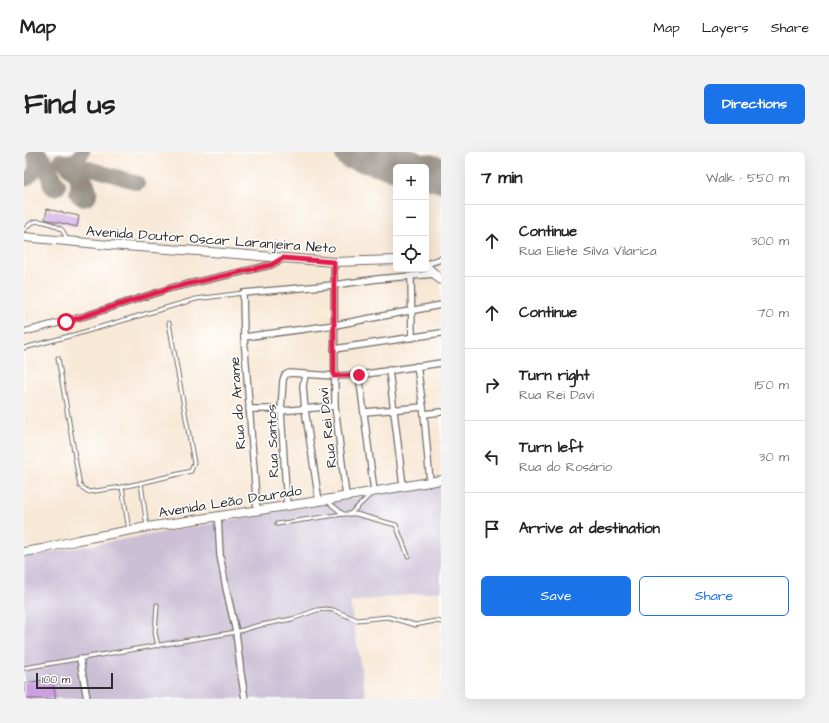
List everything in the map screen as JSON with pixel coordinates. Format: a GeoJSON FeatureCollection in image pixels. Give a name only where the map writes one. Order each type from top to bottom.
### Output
{"type":"FeatureCollection","features":[{"type":"Feature","properties":{"kind":"main road","name":"Avenida Doutor Oscar Laranjeira Neto"},"geometry":{"type":"LineString","coordinates":[[24,237],[334,262],[393,260]]}},
{"type":"Feature","properties":{"kind":"main road"},"geometry":{"type":"LineString","coordinates":[[429,268],[441,280]]}},
{"type":"Feature","properties":{"kind":"main road","name":"Avenida Leão Dourado"},"geometry":{"type":"LineString","coordinates":[[24,552],[129,530],[257,511],[441,480]]}},
{"type":"Feature","properties":{"kind":"street"},"geometry":{"type":"LineString","coordinates":[[24,332],[85,316],[191,283],[271,265],[283,258]]}},
{"type":"Feature","properties":{"kind":"street"},"geometry":{"type":"LineString","coordinates":[[429,264],[441,259]]}},
{"type":"Feature","properties":{"kind":"street","name":"Rua Rei Davi"},"geometry":{"type":"LineString","coordinates":[[334,262],[335,406],[346,496]]}},
{"type":"Feature","properties":{"kind":"street"},"geometry":{"type":"LineString","coordinates":[[243,293],[334,286],[377,279],[434,274]]}},
{"type":"Feature","properties":{"kind":"street"},"geometry":{"type":"LineString","coordinates":[[411,277],[412,338]]}},
{"type":"Feature","properties":{"kind":"street","name":"Rua do Arame"},"geometry":{"type":"LineString","coordinates":[[243,293],[244,337],[257,511]]}},
{"type":"Feature","properties":{"kind":"street"},"geometry":{"type":"LineString","coordinates":[[244,337],[335,325],[441,304]]}},
{"type":"Feature","properties":{"kind":"street"},"geometry":{"type":"LineString","coordinates":[[334,349],[441,333]]}},
{"type":"Feature","properties":{"kind":"street"},"geometry":{"type":"LineString","coordinates":[[322,500],[305,410],[303,386],[305,375],[359,375],[438,363],[441,368]]}},
{"type":"Feature","properties":{"kind":"street"},"geometry":{"type":"LineString","coordinates":[[417,366],[424,414],[430,482]]}},
{"type":"Feature","properties":{"kind":"street"},"geometry":{"type":"LineString","coordinates":[[390,370],[403,486]]}},
{"type":"Feature","properties":{"kind":"street","name":"Rua Santos"},"geometry":{"type":"LineString","coordinates":[[287,506],[281,411],[283,380],[284,375],[289,373],[305,375]]}},
{"type":"Feature","properties":{"kind":"street"},"geometry":{"type":"LineString","coordinates":[[359,375],[365,412],[374,491]]}},
{"type":"Feature","properties":{"kind":"street"},"geometry":{"type":"LineString","coordinates":[[249,409],[274,409],[281,411],[305,410],[335,406]]}},
{"type":"Feature","properties":{"kind":"street"},"geometry":{"type":"LineString","coordinates":[[365,412],[423,407]]}},
{"type":"Feature","properties":{"kind":"street"},"geometry":{"type":"LineString","coordinates":[[424,414],[441,412]]}},
{"type":"Feature","properties":{"kind":"street"},"geometry":{"type":"LineString","coordinates":[[218,516],[220,555],[236,632],[240,674],[245,699]]}},
{"type":"Feature","properties":{"kind":"street"},"geometry":{"type":"LineString","coordinates":[[80,659],[87,699]]}},
{"type":"Feature","properties":{"kind":"lane"},"geometry":{"type":"LineString","coordinates":[[24,230],[31,223],[36,221],[43,222],[62,230],[67,241]]}},
{"type":"Feature","properties":{"kind":"lane"},"geometry":{"type":"LineString","coordinates":[[24,348],[196,299],[243,293]]}},
{"type":"Feature","properties":{"kind":"lane"},"geometry":{"type":"LineString","coordinates":[[58,358],[80,486],[89,492],[122,487],[191,471],[194,464],[169,323]]}},
{"type":"Feature","properties":{"kind":"lane"},"geometry":{"type":"LineString","coordinates":[[141,483],[147,527]]}},
{"type":"Feature","properties":{"kind":"lane"},"geometry":{"type":"LineString","coordinates":[[122,487],[129,530]]}},
{"type":"Feature","properties":{"kind":"lane"},"geometry":{"type":"LineString","coordinates":[[350,514],[374,491]]}},
{"type":"Feature","properties":{"kind":"lane"},"geometry":{"type":"LineString","coordinates":[[322,500],[343,514]]}},
{"type":"Feature","properties":{"kind":"lane"},"geometry":{"type":"LineString","coordinates":[[277,524],[343,514],[356,514],[396,525],[408,556]]}},
{"type":"Feature","properties":{"kind":"lane"},"geometry":{"type":"LineString","coordinates":[[157,605],[155,632],[158,646]]}},
{"type":"Feature","properties":{"kind":"lane"},"geometry":{"type":"LineString","coordinates":[[24,668],[236,632],[326,609],[333,610],[357,620],[388,617],[415,625],[434,621],[441,622]]}},
{"type":"Feature","properties":{"kind":"shaded area"},"geometry":{"type":"Polygon","coordinates":[[[441,483],[441,591],[350,602],[366,699],[24,699],[24,557],[441,483]]]}},
{"type":"Feature","properties":{"kind":"building"},"geometry":{"type":"Polygon","coordinates":[[[47,209],[79,216],[77,227],[45,219],[47,209]]]}},
{"type":"Feature","properties":{"kind":"building"},"geometry":{"type":"Polygon","coordinates":[[[52,679],[56,699],[24,699],[24,683],[52,679]]]}},
{"type":"Feature","properties":{"kind":"taxiway"},"geometry":{"type":"LineString","coordinates":[[63,161],[75,160],[83,152]]}},
{"type":"Feature","properties":{"kind":"taxiway"},"geometry":{"type":"LineString","coordinates":[[24,180],[34,172],[35,161],[33,153]]}},
{"type":"Feature","properties":{"kind":"taxiway"},"geometry":{"type":"LineString","coordinates":[[35,153],[49,177],[51,187],[56,189],[59,187],[59,184],[46,161],[40,154]]}},
{"type":"Feature","properties":{"kind":"taxiway"},"geometry":{"type":"LineString","coordinates":[[60,160],[75,175],[77,185],[76,192],[78,196],[84,200],[90,195],[87,182],[82,174],[66,161],[138,183]]}},
{"type":"Feature","properties":{"kind":"runway"},"geometry":{"type":"LineString","coordinates":[[352,152],[398,164]]}},
{"type":"Feature","properties":{"kind":"runway"},"geometry":{"type":"LineString","coordinates":[[429,172],[441,175]]}},
{"type":"Feature","properties":{"kind":"route"},"geometry":{"type":"LineString","coordinates":[[66,322],[171,288],[271,265],[283,258],[334,262],[334,376],[359,375]]}}]}
